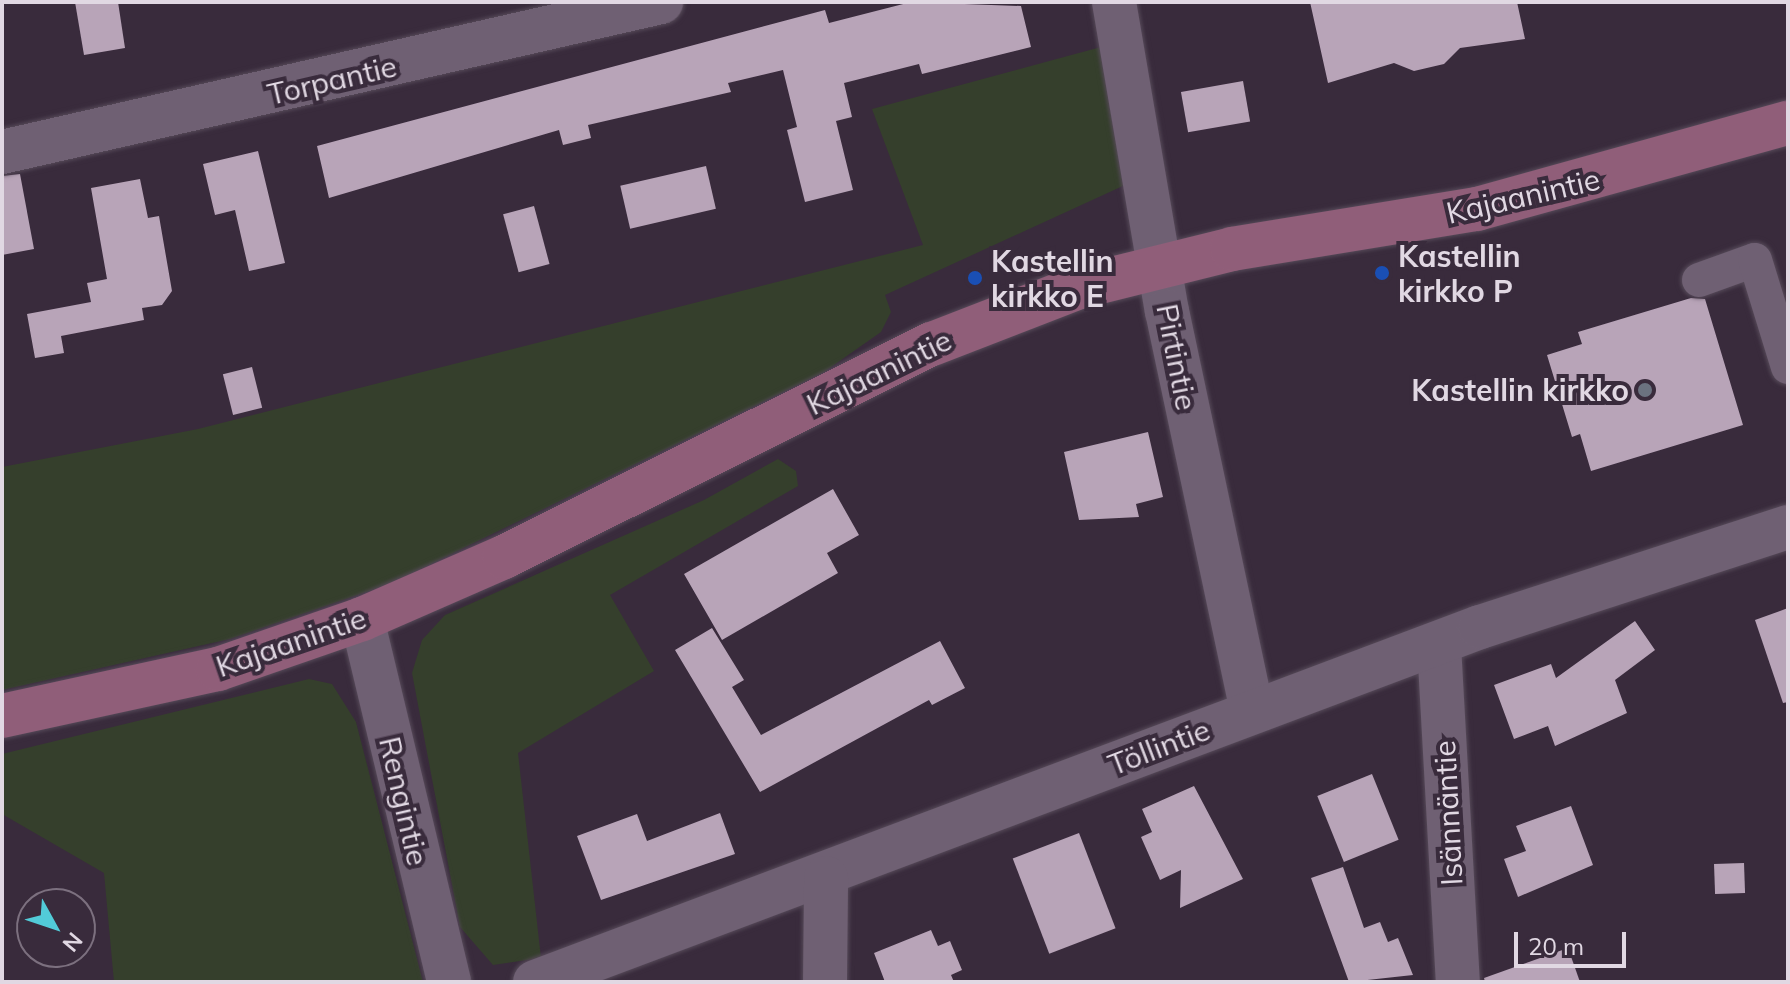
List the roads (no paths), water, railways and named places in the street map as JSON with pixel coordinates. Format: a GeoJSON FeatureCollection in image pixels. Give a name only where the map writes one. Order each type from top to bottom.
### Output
{"type":"FeatureCollection","features":[{"type":"Feature","properties":{"kind":"main road","name":"Kajaanintie"},"geometry":{"type":"LineString","coordinates":[[2,716],[218,669],[362,619],[504,557],[932,344],[1006,312],[1160,263],[1477,209],[1788,123]]}},
{"type":"Feature","properties":{"kind":"street","name":"Torpantie"},"geometry":{"type":"LineString","coordinates":[[2,152],[661,2]]}},
{"type":"Feature","properties":{"kind":"street","name":"Pirtintie"},"geometry":{"type":"LineString","coordinates":[[1114,2],[1160,263],[1252,710]]}},
{"type":"Feature","properties":{"kind":"street"},"geometry":{"type":"LineString","coordinates":[[1699,280],[1755,260],[1788,367]]}},
{"type":"Feature","properties":{"kind":"street","name":"Töllintie"},"geometry":{"type":"LineString","coordinates":[[535,982],[826,878],[1252,710],[1788,527]]}},
{"type":"Feature","properties":{"kind":"street","name":"Rengintie"},"geometry":{"type":"LineString","coordinates":[[362,619],[449,982]]}},
{"type":"Feature","properties":{"kind":"street","name":"Isännäntie"},"geometry":{"type":"LineString","coordinates":[[1439,645],[1458,982]]}},
{"type":"Feature","properties":{"kind":"street"},"geometry":{"type":"LineString","coordinates":[[825,982],[826,878]]}},
{"type":"Feature","properties":{"kind":"place","name":"Kastellin kirkko P"},"geometry":{"type":"Point","coordinates":[1382,273]}},
{"type":"Feature","properties":{"kind":"place","name":"Kastellin kirkko E"},"geometry":{"type":"Point","coordinates":[975,278]}},
{"type":"Feature","properties":{"kind":"place","name":"Kastellin kirkko"},"geometry":{"type":"Point","coordinates":[1645,390]}}]}
